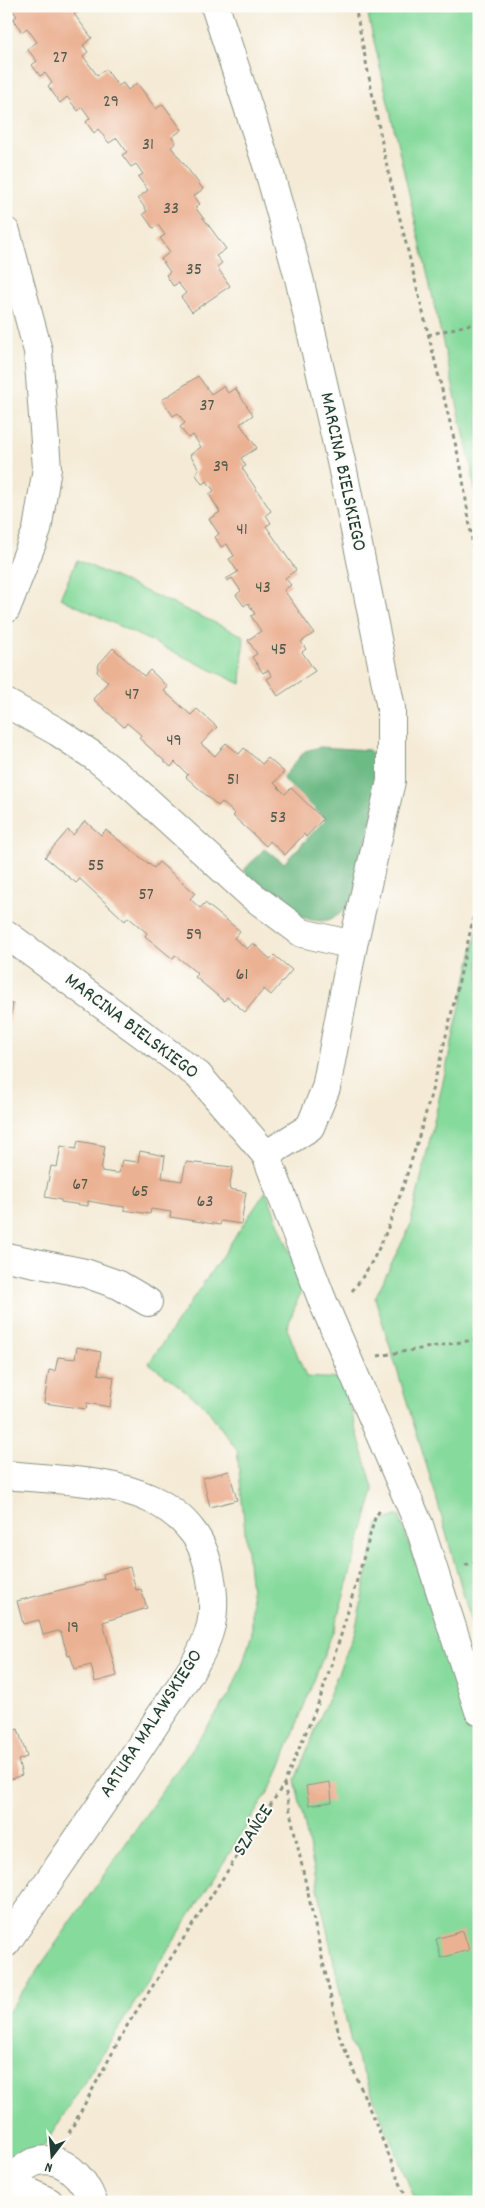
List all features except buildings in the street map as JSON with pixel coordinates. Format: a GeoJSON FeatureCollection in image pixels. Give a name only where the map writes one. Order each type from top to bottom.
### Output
{"type":"FeatureCollection","features":[{"type":"Feature","properties":{"kind":"street","name":"MARCINA BIELSKIEGO"},"geometry":{"type":"LineString","coordinates":[[6,934],[198,1075],[266,1155],[310,1127],[326,1088],[353,945],[391,781],[391,708],[342,466],[299,278],[269,171],[215,6]]}},
{"type":"Feature","properties":{"kind":"street"},"geometry":{"type":"LineString","coordinates":[[6,232],[38,351],[47,468],[37,530],[7,607]]}},
{"type":"Feature","properties":{"kind":"street"},"geometry":{"type":"LineString","coordinates":[[6,703],[58,732],[95,757],[129,784],[251,896],[302,932],[353,945]]}},
{"type":"Feature","properties":{"kind":"street"},"geometry":{"type":"LineString","coordinates":[[266,1155],[330,1318],[419,1525],[479,1710]]}},
{"type":"Feature","properties":{"kind":"street"},"geometry":{"type":"LineString","coordinates":[[6,1257],[86,1273],[119,1284],[148,1302]]}},
{"type":"Feature","properties":{"kind":"street","name":"ARTURA MALAWSKIEGO"},"geometry":{"type":"LineString","coordinates":[[6,1475],[129,1489],[153,1500],[174,1513],[193,1532],[203,1551],[210,1575],[213,1601],[211,1625],[201,1650],[144,1742],[6,1943]]}},
{"type":"Feature","properties":{"kind":"street"},"geometry":{"type":"LineString","coordinates":[[6,2190],[19,2172],[34,2162],[55,2160],[73,2171],[89,2190],[93,2202]]}},
{"type":"Feature","properties":{"kind":"street"},"geometry":{"type":"LineString","coordinates":[[6,2190],[27,2191],[49,2202]]}},
{"type":"Feature","properties":{"kind":"path"},"geometry":{"type":"LineString","coordinates":[[355,6],[385,158],[461,467],[479,586]]}},
{"type":"Feature","properties":{"kind":"path"},"geometry":{"type":"LineString","coordinates":[[428,335],[479,322]]}},
{"type":"Feature","properties":{"kind":"path"},"geometry":{"type":"LineString","coordinates":[[6,654],[8,655],[6,663]]}},
{"type":"Feature","properties":{"kind":"path"},"geometry":{"type":"LineString","coordinates":[[330,1318],[361,1280],[394,1216],[424,1123],[479,893]]}},
{"type":"Feature","properties":{"kind":"path"},"geometry":{"type":"LineString","coordinates":[[349,1361],[479,1339]]}},
{"type":"Feature","properties":{"kind":"path","name":"SZAŃCE"},"geometry":{"type":"LineString","coordinates":[[55,2160],[128,2024],[284,1784],[320,1699],[375,1518],[399,1477]]}},
{"type":"Feature","properties":{"kind":"path"},"geometry":{"type":"LineString","coordinates":[[284,1784],[339,2034],[408,2202]]}},
{"type":"Feature","properties":{"kind":"green space"},"geometry":{"type":"Polygon","coordinates":[[[366,6],[479,6],[479,517],[471,465],[366,6]]]}},
{"type":"Feature","properties":{"kind":"green space"},"geometry":{"type":"Polygon","coordinates":[[[77,560],[244,636],[241,684],[60,598],[77,560]]]}},
{"type":"Feature","properties":{"kind":"green space"},"geometry":{"type":"Polygon","coordinates":[[[320,747],[369,750],[379,760],[383,770],[353,898],[340,913],[327,920],[312,920],[297,914],[283,905],[243,871],[264,849],[284,863],[326,819],[282,778],[305,751],[320,747]]]}},
{"type":"Feature","properties":{"kind":"green space"},"geometry":{"type":"Polygon","coordinates":[[[479,924],[479,1650],[434,1490],[375,1298],[410,1226],[479,924]]]}},
{"type":"Feature","properties":{"kind":"green space"},"geometry":{"type":"Polygon","coordinates":[[[266,1191],[303,1286],[287,1328],[306,1377],[342,1379],[374,1491],[334,1629],[274,1783],[42,2149],[6,2175],[6,2015],[230,1694],[243,1663],[252,1632],[252,1602],[237,1450],[204,1405],[149,1363],[266,1191]]]}},
{"type":"Feature","properties":{"kind":"green space"},"geometry":{"type":"Polygon","coordinates":[[[399,1515],[479,1752],[479,2202],[416,2202],[351,2043],[295,1780],[355,1631],[378,1523],[399,1515]]]}}]}
